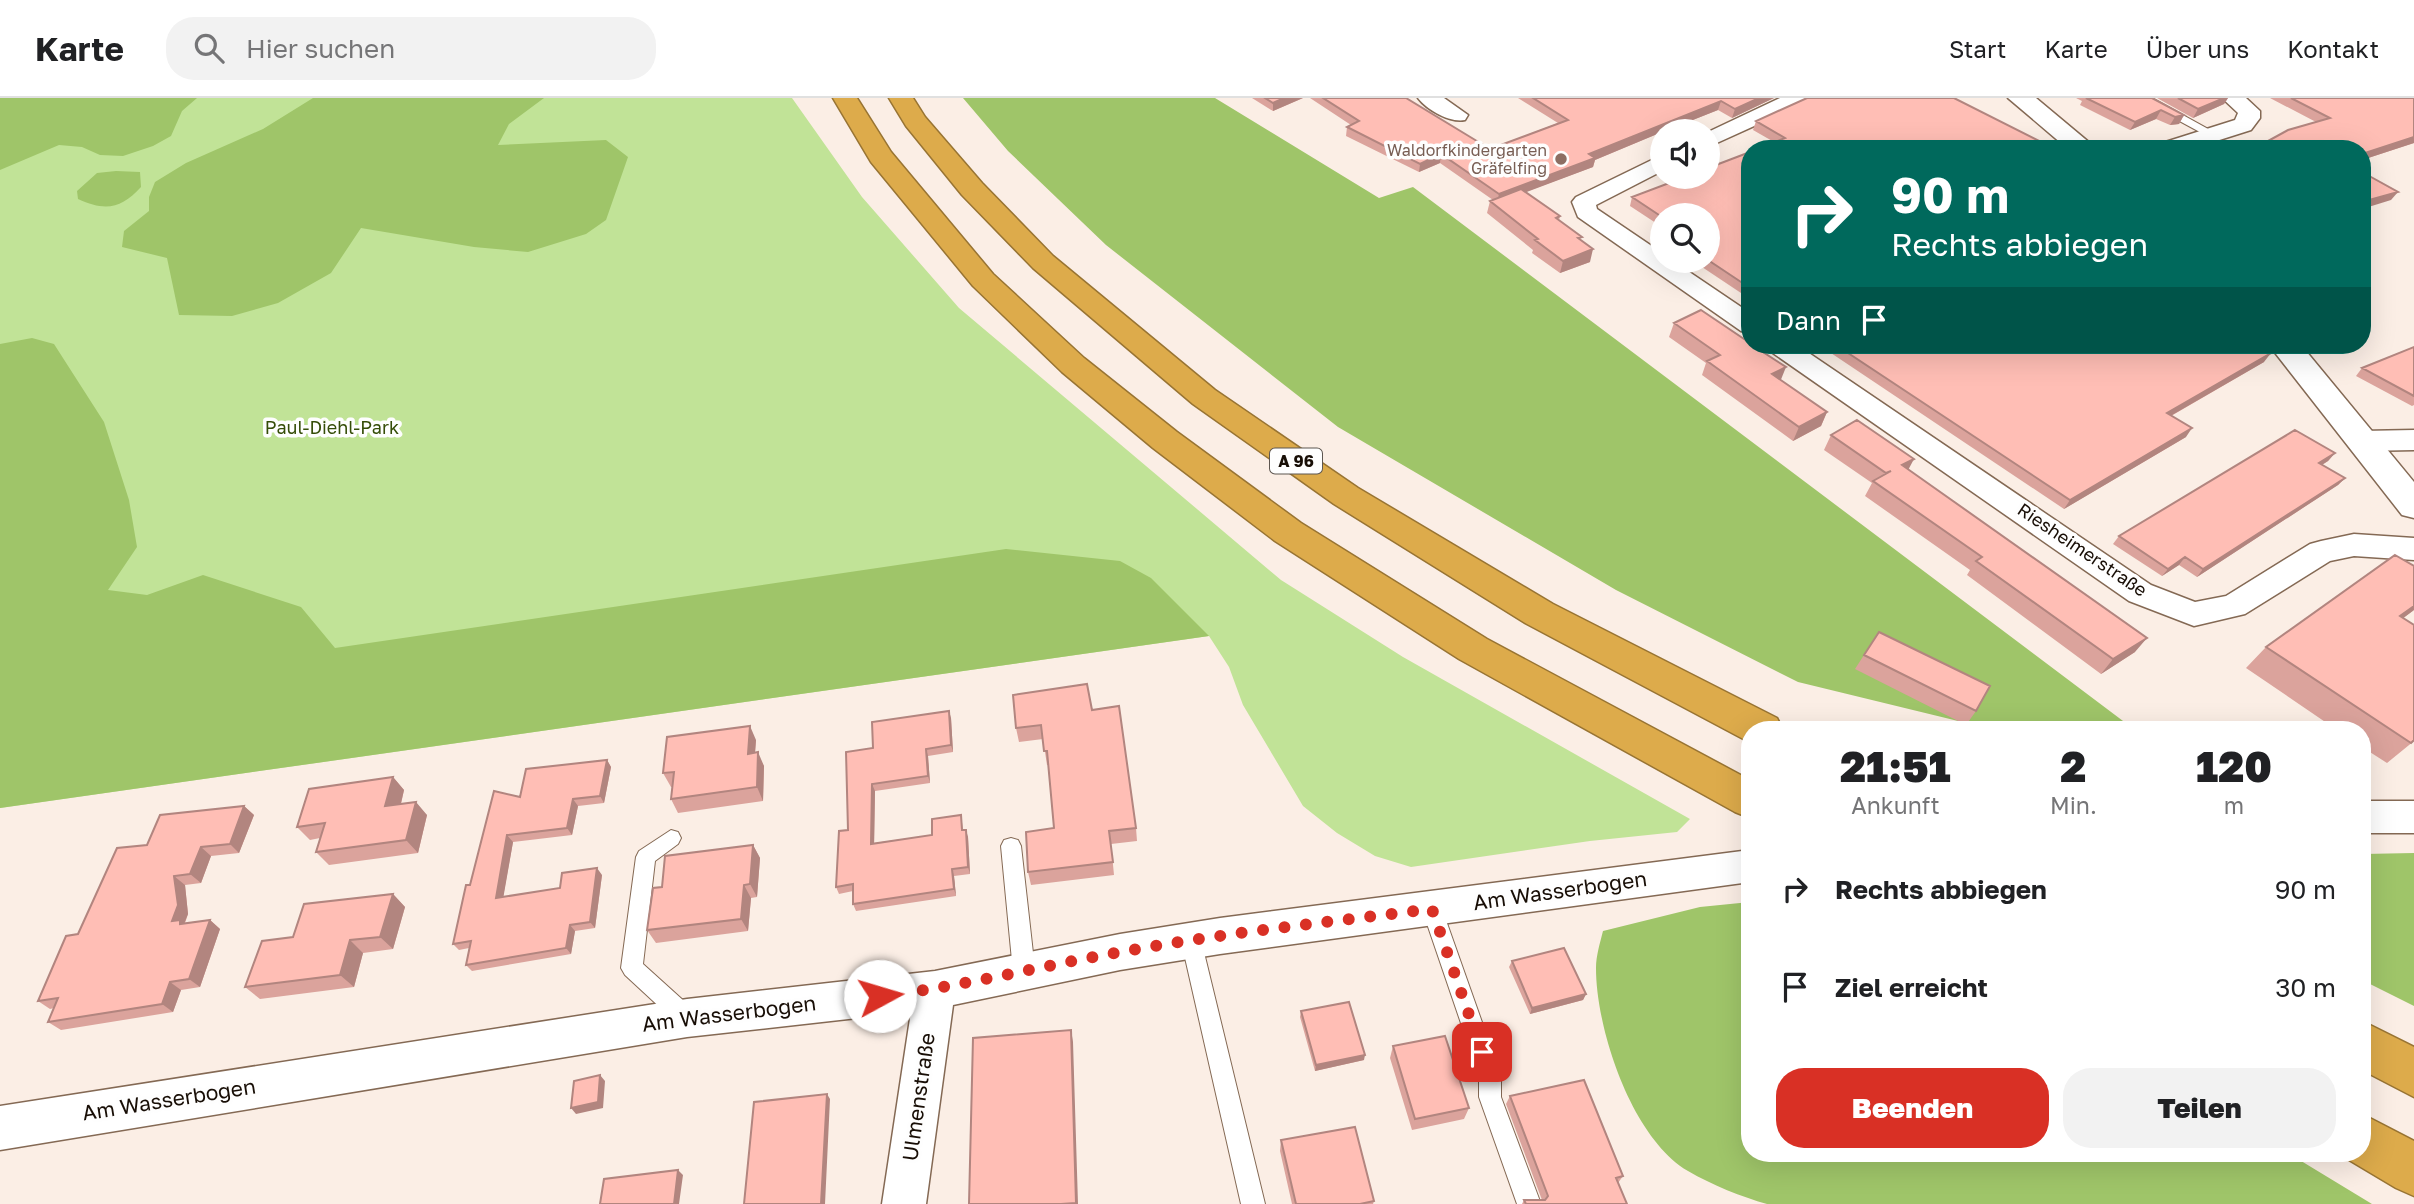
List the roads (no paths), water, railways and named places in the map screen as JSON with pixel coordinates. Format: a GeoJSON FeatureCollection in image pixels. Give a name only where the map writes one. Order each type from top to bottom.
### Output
{"type":"FeatureCollection","features":[{"type":"Feature","properties":{"kind":"highway"},"geometry":{"type":"LineString","coordinates":[[845,98],[880,156],[983,280],[1073,365],[1165,440],[1288,532],[1473,649],[1741,795]]}},
{"type":"Feature","properties":{"kind":"highway","name":"A 96"},"geometry":{"type":"LineString","coordinates":[[901,98],[915,121],[972,189],[1042,262],[1204,397],[1346,496],[1540,614],[1746,721]]}},
{"type":"Feature","properties":{"kind":"highway"},"geometry":{"type":"LineString","coordinates":[[2371,1049],[2414,1073]]}},
{"type":"Feature","properties":{"kind":"highway"},"geometry":{"type":"LineString","coordinates":[[2371,1144],[2414,1170]]}},
{"type":"Feature","properties":{"kind":"street"},"geometry":{"type":"LineString","coordinates":[[1429,98],[1457,115]]}},
{"type":"Feature","properties":{"kind":"street"},"geometry":{"type":"LineString","coordinates":[[1720,134],[1797,98]]}},
{"type":"Feature","properties":{"kind":"street"},"geometry":{"type":"LineString","coordinates":[[2020,98],[2073,140]]}},
{"type":"Feature","properties":{"kind":"street"},"geometry":{"type":"LineString","coordinates":[[2197,140],[2243,125],[2249,118],[2249,111],[2233,98]]}},
{"type":"Feature","properties":{"kind":"street"},"geometry":{"type":"LineString","coordinates":[[1650,168],[1584,202],[1586,212],[1741,319]]}},
{"type":"Feature","properties":{"kind":"street","name":"Riesheimerstraße"},"geometry":{"type":"LineString","coordinates":[[1792,354],[2140,593],[2194,614],[2234,606],[2321,552],[2354,545],[2414,549]]}},
{"type":"Feature","properties":{"kind":"street"},"geometry":{"type":"LineString","coordinates":[[2292,354],[2414,506]]}},
{"type":"Feature","properties":{"kind":"street"},"geometry":{"type":"LineString","coordinates":[[2362,441],[2414,440]]}},
{"type":"Feature","properties":{"kind":"street"},"geometry":{"type":"LineString","coordinates":[[2371,817],[2414,817]]}},
{"type":"Feature","properties":{"kind":"street","name":"Am Wasserbogen"},"geometry":{"type":"LineString","coordinates":[[0,1128],[687,1017],[935,990],[1191,940],[1741,867]]}},
{"type":"Feature","properties":{"kind":"street","name":"Ulmenstraße"},"geometry":{"type":"LineString","coordinates":[[904,1204],[935,990]]}},
{"type":"Feature","properties":{"kind":"lane"},"geometry":{"type":"LineString","coordinates":[[2143,98],[2213,135]]}},
{"type":"Feature","properties":{"kind":"lane"},"geometry":{"type":"LineString","coordinates":[[671,838],[646,857],[632,968],[687,1017]]}},
{"type":"Feature","properties":{"kind":"lane"},"geometry":{"type":"LineString","coordinates":[[1011,846],[1024,971]]}},
{"type":"Feature","properties":{"kind":"lane"},"geometry":{"type":"LineString","coordinates":[[1432,909],[1490,1076],[1490,1097],[1529,1204]]}},
{"type":"Feature","properties":{"kind":"lane"},"geometry":{"type":"LineString","coordinates":[[1191,940],[1253,1204]]}},
{"type":"Feature","properties":{"kind":"place","name":"Waldorfkindergarten Gräfelfing"},"geometry":{"type":"Point","coordinates":[1561,159]}},
{"type":"Feature","properties":{"kind":"park label","name":"Paul-Diehl-Park"},"geometry":{"type":"Point","coordinates":[332,428]}}]}
